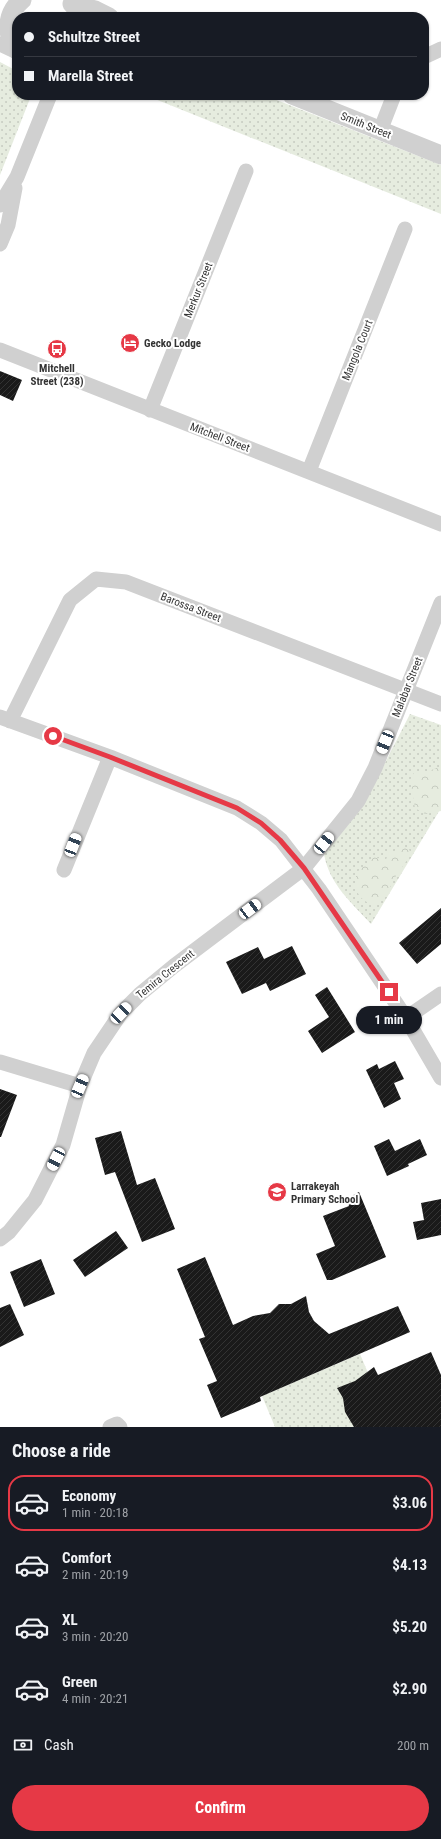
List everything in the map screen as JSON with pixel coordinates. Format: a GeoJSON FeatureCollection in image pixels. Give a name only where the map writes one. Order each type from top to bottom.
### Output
{"type":"FeatureCollection","features":[{"type":"Feature","properties":{"kind":"street"},"geometry":{"type":"LineString","coordinates":[[72,7],[95,10],[99,12]]}},
{"type":"Feature","properties":{"kind":"street"},"geometry":{"type":"LineString","coordinates":[[12,14],[9,25],[9,34],[12,40]]}},
{"type":"Feature","properties":{"kind":"street"},"geometry":{"type":"LineString","coordinates":[[0,44],[12,49]]}},
{"type":"Feature","properties":{"kind":"street"},"geometry":{"type":"LineString","coordinates":[[429,55],[441,49]]}},
{"type":"Feature","properties":{"kind":"street"},"geometry":{"type":"LineString","coordinates":[[0,244],[8,224],[17,177],[47,100]]}},
{"type":"Feature","properties":{"kind":"street","name":"Smith Street"},"geometry":{"type":"LineString","coordinates":[[304,100],[441,155]]}},
{"type":"Feature","properties":{"kind":"street"},"geometry":{"type":"LineString","coordinates":[[380,131],[392,100]]}},
{"type":"Feature","properties":{"kind":"street","name":"Merkur Street"},"geometry":{"type":"LineString","coordinates":[[150,410],[246,170]]}},
{"type":"Feature","properties":{"kind":"street"},"geometry":{"type":"LineString","coordinates":[[0,205],[17,177]]}},
{"type":"Feature","properties":{"kind":"street","name":"Mangola Court"},"geometry":{"type":"LineString","coordinates":[[309,471],[405,229]]}},
{"type":"Feature","properties":{"kind":"street","name":"Mitchell Street"},"geometry":{"type":"LineString","coordinates":[[0,350],[441,524]]}},
{"type":"Feature","properties":{"kind":"street","name":"Barossa Street"},"geometry":{"type":"LineString","coordinates":[[5,719],[70,600],[96,579],[126,582],[441,704]]}},
{"type":"Feature","properties":{"kind":"street","name":"Malabar Street"},"geometry":{"type":"LineString","coordinates":[[304,868],[358,801],[375,768],[441,603]]}},
{"type":"Feature","properties":{"kind":"street"},"geometry":{"type":"LineString","coordinates":[[5,719],[110,757],[237,808],[261,823],[280,840],[304,868],[406,1018],[441,1078]]}},
{"type":"Feature","properties":{"kind":"street"},"geometry":{"type":"LineString","coordinates":[[64,870],[110,757]]}},
{"type":"Feature","properties":{"kind":"street","name":"Temira Crescent"},"geometry":{"type":"LineString","coordinates":[[0,1239],[36,1200],[63,1145],[80,1086],[94,1052],[121,1013],[140,994],[178,962],[304,868]]}},
{"type":"Feature","properties":{"kind":"street"},"geometry":{"type":"LineString","coordinates":[[406,1018],[441,994]]}},
{"type":"Feature","properties":{"kind":"street"},"geometry":{"type":"LineString","coordinates":[[0,1062],[80,1086]]}},
{"type":"Feature","properties":{"kind":"green space"},"geometry":{"type":"Polygon","coordinates":[[[0,62],[12,68],[12,100],[29,100],[0,175],[0,62]]]}},
{"type":"Feature","properties":{"kind":"green space"},"geometry":{"type":"Polygon","coordinates":[[[157,100],[277,100],[441,165],[441,214],[157,100]]]}},
{"type":"Feature","properties":{"kind":"green space"},"geometry":{"type":"Polygon","coordinates":[[[410,714],[441,725],[441,808],[371,924],[349,901],[336,884],[327,865],[324,854],[363,806],[410,714]]]}},
{"type":"Feature","properties":{"kind":"green space"},"geometry":{"type":"Polygon","coordinates":[[[441,739],[441,811],[425,814],[415,808],[410,780],[415,771],[429,771],[439,767],[441,739]]]}},
{"type":"Feature","properties":{"kind":"green space"},"geometry":{"type":"Polygon","coordinates":[[[406,847],[412,853],[394,879],[386,896],[377,905],[372,906],[360,897],[354,886],[356,873],[374,857],[386,860],[388,853],[406,847]]]}},
{"type":"Feature","properties":{"kind":"green space"},"geometry":{"type":"Polygon","coordinates":[[[360,1354],[391,1427],[275,1427],[262,1396],[360,1354]]]}},
{"type":"Feature","properties":{"kind":"building"},"geometry":{"type":"Polygon","coordinates":[[[0,371],[22,380],[13,401],[0,395],[0,371]]]}},
{"type":"Feature","properties":{"kind":"building"},"geometry":{"type":"Polygon","coordinates":[[[441,908],[441,944],[417,964],[399,943],[441,908]]]}},
{"type":"Feature","properties":{"kind":"building"},"geometry":{"type":"Polygon","coordinates":[[[292,946],[306,974],[270,991],[266,983],[242,994],[226,962],[258,947],[264,959],[292,946]]]}},
{"type":"Feature","properties":{"kind":"building"},"geometry":{"type":"Polygon","coordinates":[[[327,987],[355,1032],[322,1053],[308,1031],[329,1017],[315,995],[327,987]]]}},
{"type":"Feature","properties":{"kind":"building"},"geometry":{"type":"Polygon","coordinates":[[[395,1061],[404,1079],[394,1083],[401,1099],[384,1108],[366,1070],[377,1064],[379,1069],[395,1061]]]}},
{"type":"Feature","properties":{"kind":"building"},"geometry":{"type":"Polygon","coordinates":[[[0,1089],[17,1095],[1,1137],[0,1137],[0,1089]]]}},
{"type":"Feature","properties":{"kind":"building"},"geometry":{"type":"Polygon","coordinates":[[[121,1131],[137,1185],[155,1178],[175,1229],[142,1242],[115,1172],[105,1175],[95,1138],[121,1131]]]}},
{"type":"Feature","properties":{"kind":"building"},"geometry":{"type":"Polygon","coordinates":[[[389,1139],[395,1151],[420,1139],[427,1155],[408,1164],[409,1166],[387,1176],[374,1146],[389,1139]]]}},
{"type":"Feature","properties":{"kind":"building"},"geometry":{"type":"Polygon","coordinates":[[[359,1192],[386,1257],[332,1280],[327,1280],[316,1254],[335,1246],[323,1216],[349,1206],[346,1199],[359,1192]]]}},
{"type":"Feature","properties":{"kind":"building"},"geometry":{"type":"Polygon","coordinates":[[[441,1199],[441,1235],[417,1240],[413,1222],[424,1220],[421,1203],[441,1199]]]}},
{"type":"Feature","properties":{"kind":"building"},"geometry":{"type":"Polygon","coordinates":[[[116,1231],[128,1248],[85,1277],[73,1260],[116,1231]]]}},
{"type":"Feature","properties":{"kind":"building"},"geometry":{"type":"Polygon","coordinates":[[[205,1257],[233,1325],[253,1316],[270,1313],[279,1304],[291,1304],[306,1296],[309,1312],[314,1321],[329,1334],[398,1306],[410,1332],[260,1397],[261,1401],[221,1418],[207,1385],[217,1381],[199,1339],[205,1337],[177,1269],[205,1257]]]}},
{"type":"Feature","properties":{"kind":"building"},"geometry":{"type":"Polygon","coordinates":[[[41,1259],[55,1294],[24,1307],[10,1272],[41,1259]]]}},
{"type":"Feature","properties":{"kind":"building"},"geometry":{"type":"Polygon","coordinates":[[[10,1304],[24,1335],[0,1347],[0,1308],[10,1304]]]}},
{"type":"Feature","properties":{"kind":"building"},"geometry":{"type":"Polygon","coordinates":[[[431,1352],[441,1375],[441,1427],[354,1427],[345,1412],[343,1398],[337,1388],[355,1381],[374,1367],[378,1375],[431,1352]]]}},
{"type":"Feature","properties":{"kind":"place","name":"Gecko Lodge"},"geometry":{"type":"Point","coordinates":[130,343]}},
{"type":"Feature","properties":{"kind":"place","name":"Mitchell Street (238)"},"geometry":{"type":"Point","coordinates":[57,349]}},
{"type":"Feature","properties":{"kind":"place","name":"Larrakeyah Primary School"},"geometry":{"type":"Point","coordinates":[277,1192]}},
{"type":"Feature","properties":{"kind":"route"},"geometry":{"type":"LineString","coordinates":[[53,736],[110,757],[237,808],[261,823],[280,840],[304,868],[389,992]]}}]}
